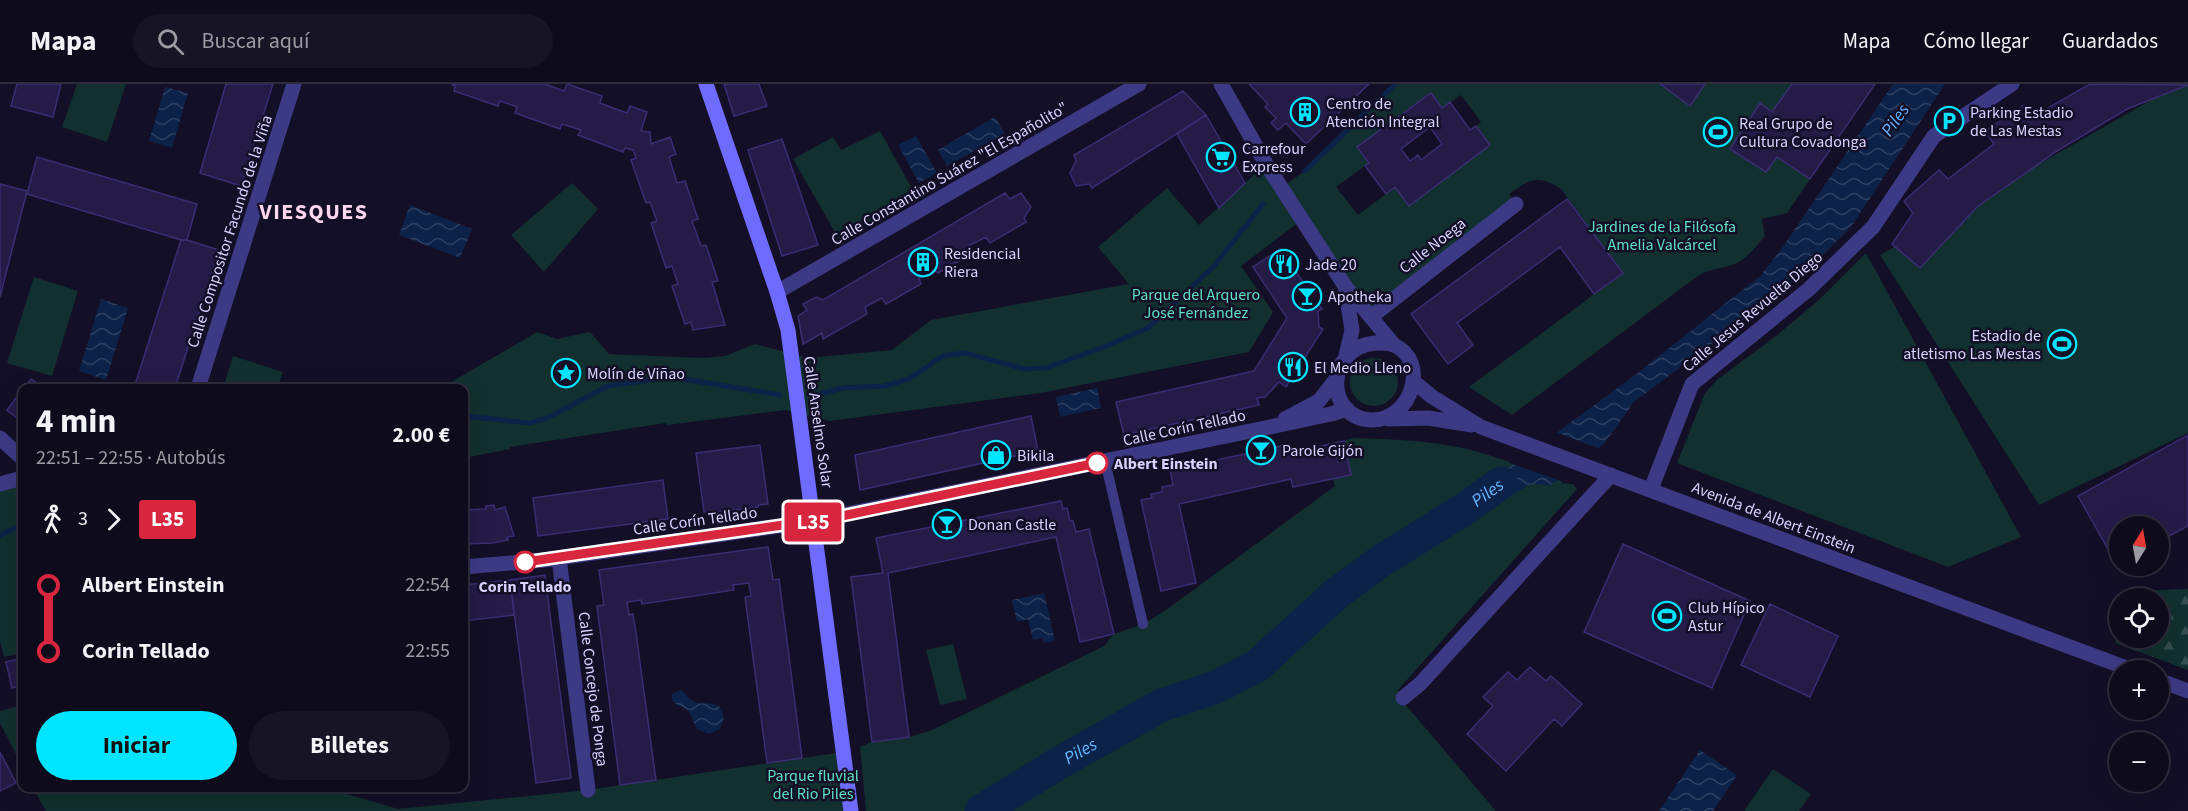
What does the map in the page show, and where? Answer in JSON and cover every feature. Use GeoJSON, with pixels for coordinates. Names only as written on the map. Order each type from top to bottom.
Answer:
{"type":"FeatureCollection","features":[{"type":"Feature","properties":{"kind":"main road","name":"Calle Anselmo Solar"},"geometry":{"type":"LineString","coordinates":[[706,84],[788,330],[851,811]]}},
{"type":"Feature","properties":{"kind":"street","name":"Calle Compositor Facundo de la Viña"},"geometry":{"type":"LineString","coordinates":[[199,384],[294,84]]}},
{"type":"Feature","properties":{"kind":"street","name":"Calle Constantino Suárez \"El Españolito\""},"geometry":{"type":"LineString","coordinates":[[777,292],[1139,84]]}},
{"type":"Feature","properties":{"kind":"street"},"geometry":{"type":"LineString","coordinates":[[1221,84],[1266,164],[1345,286],[1405,355],[1412,367],[1413,381],[1409,400],[1401,410],[1384,419]]}},
{"type":"Feature","properties":{"kind":"street","name":"Calle Jesus Revuelta Diego"},"geometry":{"type":"LineString","coordinates":[[1651,489],[1692,384],[1809,289],[1873,227],[1934,136],[2012,84]]}},
{"type":"Feature","properties":{"kind":"street","name":"Calle Noega"},"geometry":{"type":"LineString","coordinates":[[1372,316],[1516,204]]}},
{"type":"Feature","properties":{"kind":"street"},"geometry":{"type":"LineString","coordinates":[[1345,286],[1352,330],[1346,356],[1339,367],[1336,379],[1338,393],[1347,409],[1371,420],[1428,418],[1481,427]]}},
{"type":"Feature","properties":{"kind":"street"},"geometry":{"type":"LineString","coordinates":[[1346,356],[1364,344],[1394,345]]}},
{"type":"Feature","properties":{"kind":"street","name":"Calle Corín Tellado"},"geometry":{"type":"LineString","coordinates":[[1270,427],[1319,401],[1336,379]]}},
{"type":"Feature","properties":{"kind":"street","name":"Avenida de Albert Einstein"},"geometry":{"type":"LineString","coordinates":[[1413,381],[1431,396],[1481,427],[2109,661]]}},
{"type":"Feature","properties":{"kind":"street","name":"Calle Corín Tellado"},"geometry":{"type":"LineString","coordinates":[[468,567],[559,558],[813,521],[1270,427],[1347,409]]}},
{"type":"Feature","properties":{"kind":"street"},"geometry":{"type":"LineString","coordinates":[[0,438],[18,454]]}},
{"type":"Feature","properties":{"kind":"street","name":"Calle Corín Tellado"},"geometry":{"type":"LineString","coordinates":[[1105,461],[1143,624]]}},
{"type":"Feature","properties":{"kind":"street"},"geometry":{"type":"LineString","coordinates":[[1403,698],[1420,684],[1611,475]]}},
{"type":"Feature","properties":{"kind":"street"},"geometry":{"type":"LineString","coordinates":[[0,484],[18,479]]}},
{"type":"Feature","properties":{"kind":"street","name":"Calle Concejo de Ponga"},"geometry":{"type":"LineString","coordinates":[[559,558],[588,790]]}},
{"type":"Feature","properties":{"kind":"street"},"geometry":{"type":"LineString","coordinates":[[2169,684],[2188,691]]}},
{"type":"Feature","properties":{"kind":"green space"},"geometry":{"type":"Polygon","coordinates":[[[77,84],[126,84],[107,142],[62,127],[77,84]]]}},
{"type":"Feature","properties":{"kind":"green space"},"geometry":{"type":"Polygon","coordinates":[[[1395,84],[1875,84],[1787,213],[1762,219],[1765,236],[1750,253],[1732,265],[1699,275],[1512,415],[1469,387],[1623,273],[1561,189],[1540,180],[1528,182],[1509,194],[1516,204],[1372,316],[1303,219],[1241,266],[1273,312],[1249,352],[1040,393],[830,421],[785,410],[667,425],[666,423],[510,447],[510,449],[468,457],[468,384],[448,384],[537,332],[557,339],[590,332],[609,354],[702,358],[725,356],[755,344],[808,358],[892,350],[931,320],[1129,284],[1098,247],[1167,188],[1199,225],[1266,164],[1282,187],[1305,171],[1395,84]],[[1431,93],[1357,147],[1369,163],[1336,187],[1358,215],[1395,187],[1409,206],[1490,145],[1476,126],[1481,122],[1461,95],[1442,108],[1431,93]]]}},
{"type":"Feature","properties":{"kind":"green space","name":"Estadio de atletismo Las Mestas"},"geometry":{"type":"Polygon","coordinates":[[[2179,84],[2188,84],[2188,433],[2039,505],[1880,255],[2179,84]]]}},
{"type":"Feature","properties":{"kind":"green space"},"geometry":{"type":"Polygon","coordinates":[[[880,131],[916,196],[840,241],[793,159],[833,137],[841,150],[880,131]]]}},
{"type":"Feature","properties":{"kind":"green space"},"geometry":{"type":"Polygon","coordinates":[[[572,183],[598,209],[544,272],[511,235],[572,183]]]}},
{"type":"Feature","properties":{"kind":"green space"},"geometry":{"type":"Polygon","coordinates":[[[1866,253],[2021,537],[1948,567],[1677,463],[1705,393],[1718,379],[1776,336],[1819,300],[1866,253]]]}},
{"type":"Feature","properties":{"kind":"green space"},"geometry":{"type":"Polygon","coordinates":[[[34,277],[78,291],[52,376],[7,363],[34,277]]]}},
{"type":"Feature","properties":{"kind":"green space"},"geometry":{"type":"Polygon","coordinates":[[[233,356],[283,372],[278,384],[224,384],[233,356]]]}},
{"type":"Feature","properties":{"kind":"green space"},"geometry":{"type":"Polygon","coordinates":[[[1374,358],[1391,365],[1398,382],[1391,399],[1374,406],[1357,399],[1350,382],[1357,365],[1374,358]]]}},
{"type":"Feature","properties":{"kind":"green space"},"geometry":{"type":"Polygon","coordinates":[[[1352,438],[1418,441],[1470,450],[1523,467],[1562,481],[1562,483],[1573,484],[1577,489],[1398,690],[1405,704],[1496,811],[866,811],[860,747],[872,742],[909,737],[932,730],[1104,646],[1114,634],[1143,624],[1166,610],[1335,486],[1333,478],[1351,475],[1344,441],[1352,438]]]}},
{"type":"Feature","properties":{"kind":"green space"},"geometry":{"type":"Polygon","coordinates":[[[18,479],[18,654],[4,657],[0,641],[0,484],[18,479]]]}},
{"type":"Feature","properties":{"kind":"green space"},"geometry":{"type":"Polygon","coordinates":[[[2188,589],[2188,670],[2169,663],[2169,660],[2161,660],[2129,648],[2169,648],[2169,590],[2188,589]]]}},
{"type":"Feature","properties":{"kind":"green space"},"geometry":{"type":"Polygon","coordinates":[[[953,644],[967,699],[940,705],[926,650],[953,644]]]}},
{"type":"Feature","properties":{"kind":"green space"},"geometry":{"type":"Polygon","coordinates":[[[18,706],[18,758],[0,723],[0,711],[18,706]]]}},
{"type":"Feature","properties":{"kind":"green space","name":"Parque fluvial del Rio Piles"},"geometry":{"type":"Polygon","coordinates":[[[843,752],[851,811],[46,811],[35,792],[341,792],[398,809],[588,790],[843,752]]]}},
{"type":"Feature","properties":{"kind":"green space"},"geometry":{"type":"Polygon","coordinates":[[[1773,769],[1811,794],[1799,811],[1744,811],[1773,769]]]}},
{"type":"Feature","properties":{"kind":"water"},"geometry":{"type":"Polygon","coordinates":[[[1893,84],[1945,84],[1851,227],[1803,275],[1634,402],[1604,444],[1551,485],[1531,484],[1510,496],[1466,508],[1495,478],[1635,375],[1760,276],[1780,251],[1893,84]]]}},
{"type":"Feature","properties":{"kind":"water"},"geometry":{"type":"Polygon","coordinates":[[[165,87],[188,93],[172,148],[149,141],[165,87]]]}},
{"type":"Feature","properties":{"kind":"water"},"geometry":{"type":"Polygon","coordinates":[[[995,117],[1005,134],[947,166],[938,150],[995,117]]]}},
{"type":"Feature","properties":{"kind":"water"},"geometry":{"type":"Polygon","coordinates":[[[916,136],[937,173],[919,183],[898,145],[916,136]]]}},
{"type":"Feature","properties":{"kind":"water"},"geometry":{"type":"Polygon","coordinates":[[[410,205],[472,229],[460,258],[399,235],[410,205]]]}},
{"type":"Feature","properties":{"kind":"water"},"geometry":{"type":"Polygon","coordinates":[[[101,299],[128,308],[106,380],[79,371],[101,299]]]}},
{"type":"Feature","properties":{"kind":"water"},"geometry":{"type":"Polygon","coordinates":[[[1097,388],[1101,408],[1060,417],[1056,397],[1097,388]]]}},
{"type":"Feature","properties":{"kind":"water"},"geometry":{"type":"Polygon","coordinates":[[[1044,593],[1055,641],[1044,643],[1042,638],[1033,640],[1028,619],[1017,622],[1012,600],[1044,593]]]}},
{"type":"Feature","properties":{"kind":"water"},"geometry":{"type":"Polygon","coordinates":[[[680,690],[691,700],[719,706],[724,717],[720,729],[709,734],[697,729],[688,711],[672,700],[672,694],[680,690]]]}},
{"type":"Feature","properties":{"kind":"water"},"geometry":{"type":"Polygon","coordinates":[[[1700,750],[1737,775],[1713,811],[1659,811],[1700,750]]]}},
{"type":"Feature","properties":{"kind":"pier"},"geometry":{"type":"Polygon","coordinates":[[[1553,431],[1602,450],[1561,481],[1510,463],[1553,431]]]}},
{"type":"Feature","properties":{"kind":"building"},"geometry":{"type":"Polygon","coordinates":[[[17,84],[61,84],[53,117],[11,106],[17,84]]]}},
{"type":"Feature","properties":{"kind":"building"},"geometry":{"type":"Polygon","coordinates":[[[226,84],[273,84],[241,186],[200,173],[226,84]]]}},
{"type":"Feature","properties":{"kind":"building"},"geometry":{"type":"Polygon","coordinates":[[[451,84],[545,84],[564,91],[567,84],[602,96],[600,103],[627,113],[630,106],[647,112],[641,131],[650,132],[651,144],[670,137],[676,154],[669,157],[677,183],[685,181],[698,219],[692,221],[701,246],[706,245],[718,281],[712,282],[725,325],[693,330],[691,322],[685,324],[672,286],[678,284],[672,266],[666,268],[651,223],[657,221],[650,202],[646,203],[631,160],[636,158],[633,150],[625,148],[623,152],[578,135],[581,130],[562,124],[560,129],[515,113],[517,107],[500,101],[498,106],[454,91],[455,86],[451,84]]]}},
{"type":"Feature","properties":{"kind":"building"},"geometry":{"type":"Polygon","coordinates":[[[724,84],[759,84],[767,106],[734,116],[724,84]]]}},
{"type":"Feature","properties":{"kind":"building","name":"Centro de Atención Integral"},"geometry":{"type":"Polygon","coordinates":[[[1249,84],[1369,84],[1306,144],[1286,123],[1278,130],[1271,123],[1276,118],[1265,107],[1268,104],[1249,84]]]}},
{"type":"Feature","properties":{"kind":"building"},"geometry":{"type":"Polygon","coordinates":[[[1660,84],[1705,84],[1690,106],[1660,84]]]}},
{"type":"Feature","properties":{"kind":"building"},"geometry":{"type":"Polygon","coordinates":[[[1792,84],[1875,84],[1810,179],[1777,157],[1766,172],[1730,149],[1760,103],[1772,112],[1792,84]]]}},
{"type":"Feature","properties":{"kind":"building"},"geometry":{"type":"Polygon","coordinates":[[[2090,84],[2188,85],[2127,109],[2057,151],[1977,207],[1920,268],[1892,244],[1913,213],[1904,201],[1939,170],[1948,179],[1994,144],[1985,131],[2024,105],[2032,117],[2090,84]]]}},
{"type":"Feature","properties":{"kind":"building"},"geometry":{"type":"Polygon","coordinates":[[[1183,91],[1206,115],[1092,188],[1089,184],[1076,186],[1070,173],[1076,161],[1074,155],[1183,91]]]}},
{"type":"Feature","properties":{"kind":"building"},"geometry":{"type":"Polygon","coordinates":[[[1431,93],[1442,108],[1450,102],[1470,130],[1476,126],[1490,145],[1409,206],[1395,187],[1386,194],[1365,166],[1369,163],[1357,147],[1431,93]],[[1430,127],[1401,149],[1410,161],[1418,155],[1421,160],[1442,144],[1430,127]]]}},
{"type":"Feature","properties":{"kind":"building"},"geometry":{"type":"Polygon","coordinates":[[[1206,115],[1245,183],[1219,208],[1177,134],[1206,115]]]}},
{"type":"Feature","properties":{"kind":"building"},"geometry":{"type":"Polygon","coordinates":[[[782,139],[818,245],[782,256],[748,150],[782,139]]]}},
{"type":"Feature","properties":{"kind":"building"},"geometry":{"type":"Polygon","coordinates":[[[37,157],[197,204],[187,240],[27,194],[37,157]]]}},
{"type":"Feature","properties":{"kind":"building"},"geometry":{"type":"Polygon","coordinates":[[[0,184],[27,191],[0,297],[0,184]]]}},
{"type":"Feature","properties":{"kind":"building","name":"Residencial Riera"},"geometry":{"type":"Polygon","coordinates":[[[1005,193],[1010,199],[1021,193],[1031,207],[1024,218],[1026,222],[990,243],[986,237],[968,246],[972,254],[938,273],[934,270],[919,278],[921,284],[886,304],[882,298],[865,307],[867,314],[823,339],[822,333],[803,344],[798,316],[807,310],[803,304],[816,297],[823,300],[1005,193]]]}},
{"type":"Feature","properties":{"kind":"building"},"geometry":{"type":"Polygon","coordinates":[[[1567,199],[1623,273],[1594,294],[1560,247],[1457,323],[1473,345],[1448,364],[1411,314],[1567,199]]]}},
{"type":"Feature","properties":{"kind":"building"},"geometry":{"type":"Polygon","coordinates":[[[181,240],[219,250],[176,384],[135,384],[181,240]]]}},
{"type":"Feature","properties":{"kind":"building"},"geometry":{"type":"Polygon","coordinates":[[[1280,249],[1322,309],[1318,311],[1319,327],[1323,329],[1286,387],[1279,382],[1265,397],[1257,398],[1259,405],[1124,435],[1116,402],[1254,371],[1287,318],[1253,267],[1280,249]]]}},
{"type":"Feature","properties":{"kind":"building"},"geometry":{"type":"Polygon","coordinates":[[[31,379],[38,384],[27,384],[31,379]]]}},
{"type":"Feature","properties":{"kind":"building"},"geometry":{"type":"Polygon","coordinates":[[[18,395],[18,419],[7,410],[18,395]]]}},
{"type":"Feature","properties":{"kind":"building"},"geometry":{"type":"Polygon","coordinates":[[[1031,416],[1038,451],[860,490],[855,455],[1031,416]]]}},
{"type":"Feature","properties":{"kind":"building"},"geometry":{"type":"Polygon","coordinates":[[[2188,435],[2188,526],[2169,536],[2169,516],[2109,516],[2109,551],[2078,496],[2188,435]]]}},
{"type":"Feature","properties":{"kind":"building"},"geometry":{"type":"Polygon","coordinates":[[[1344,441],[1351,475],[1293,487],[1291,479],[1179,504],[1196,583],[1161,591],[1141,500],[1152,498],[1151,494],[1162,492],[1162,487],[1173,485],[1170,470],[1286,445],[1288,453],[1344,441]]]}},
{"type":"Feature","properties":{"kind":"building"},"geometry":{"type":"Polygon","coordinates":[[[760,445],[768,504],[714,513],[714,511],[704,512],[696,453],[760,445]]]}},
{"type":"Feature","properties":{"kind":"building"},"geometry":{"type":"Polygon","coordinates":[[[663,480],[668,519],[538,536],[533,498],[663,480]]]}},
{"type":"Feature","properties":{"kind":"building"},"geometry":{"type":"Polygon","coordinates":[[[1061,501],[1063,509],[1067,508],[1076,532],[1089,529],[1114,634],[1080,642],[1056,537],[888,573],[909,737],[872,742],[851,577],[883,573],[876,538],[1061,501]]]}},
{"type":"Feature","properties":{"kind":"building"},"geometry":{"type":"Polygon","coordinates":[[[494,505],[495,510],[505,507],[514,536],[507,537],[508,540],[493,543],[468,544],[468,510],[486,509],[486,506],[494,505]]]}},
{"type":"Feature","properties":{"kind":"building","name":"Club Hípico Astur"},"geometry":{"type":"Polygon","coordinates":[[[1623,544],[1750,601],[1712,688],[1584,632],[1623,544]]]}},
{"type":"Feature","properties":{"kind":"building"},"geometry":{"type":"Polygon","coordinates":[[[768,547],[773,580],[779,579],[802,758],[767,763],[745,597],[751,596],[749,583],[733,585],[734,590],[642,604],[641,600],[627,602],[629,615],[633,614],[656,780],[620,785],[597,606],[604,605],[599,570],[768,547]]]}},
{"type":"Feature","properties":{"kind":"building"},"geometry":{"type":"Polygon","coordinates":[[[545,575],[571,778],[536,783],[510,580],[545,575]]]}},
{"type":"Feature","properties":{"kind":"building"},"geometry":{"type":"Polygon","coordinates":[[[510,580],[514,615],[468,621],[468,585],[510,580]]]}},
{"type":"Feature","properties":{"kind":"building"},"geometry":{"type":"Polygon","coordinates":[[[1770,604],[1838,636],[1810,697],[1741,665],[1770,604]]]}},
{"type":"Feature","properties":{"kind":"building"},"geometry":{"type":"Polygon","coordinates":[[[18,659],[18,686],[12,688],[6,662],[18,659]]]}},
{"type":"Feature","properties":{"kind":"building"},"geometry":{"type":"Polygon","coordinates":[[[1530,667],[1546,681],[1551,676],[1582,704],[1562,726],[1554,719],[1506,771],[1467,734],[1493,706],[1483,697],[1508,672],[1517,680],[1530,667]]]}},
{"type":"Feature","properties":{"kind":"building"},"geometry":{"type":"Polygon","coordinates":[[[0,752],[16,783],[0,791],[0,752]]]}},
{"type":"Feature","properties":{"kind":"waterway"},"geometry":{"type":"LineString","coordinates":[[1305,171],[1395,84]]}},
{"type":"Feature","properties":{"kind":"waterway"},"geometry":{"type":"LineString","coordinates":[[815,395],[843,388],[884,386],[909,379],[943,356],[965,353],[1025,369],[1046,368],[1109,345],[1148,328],[1214,266],[1263,204]]}},
{"type":"Feature","properties":{"kind":"waterway"},"geometry":{"type":"LineString","coordinates":[[468,416],[530,423],[547,418],[608,386],[671,377],[780,395]]}},
{"type":"Feature","properties":{"kind":"waterway","name":"Piles"},"geometry":{"type":"LineString","coordinates":[[981,811],[1059,763],[1162,705],[1216,687],[1257,666],[1337,593],[1381,561],[1466,508],[1501,483]]}},
{"type":"Feature","properties":{"kind":"waterway"},"geometry":{"type":"LineString","coordinates":[[0,535],[18,527]]}},
{"type":"Feature","properties":{"kind":"bus line","name":"L35"},"geometry":{"type":"LineString","coordinates":[[525,562],[798,524],[1097,463]]}},
{"type":"Feature","properties":{"kind":"place","name":"Centro de Atención Integral"},"geometry":{"type":"Point","coordinates":[1305,112]}},
{"type":"Feature","properties":{"kind":"place","name":"Parking Estadio de Las Mestas"},"geometry":{"type":"Point","coordinates":[1949,121]}},
{"type":"Feature","properties":{"kind":"place","name":"Real Grupo de Cultura Covadonga"},"geometry":{"type":"Point","coordinates":[1718,132]}},
{"type":"Feature","properties":{"kind":"place","name":"Carrefour Express"},"geometry":{"type":"Point","coordinates":[1221,157]}},
{"type":"Feature","properties":{"kind":"place","name":"Residencial Riera"},"geometry":{"type":"Point","coordinates":[923,262]}},
{"type":"Feature","properties":{"kind":"place","name":"Jade 20"},"geometry":{"type":"Point","coordinates":[1284,264]}},
{"type":"Feature","properties":{"kind":"place","name":"Apotheka"},"geometry":{"type":"Point","coordinates":[1307,296]}},
{"type":"Feature","properties":{"kind":"place","name":"Estadio de atletismo Las Mestas"},"geometry":{"type":"Point","coordinates":[2062,344]}},
{"type":"Feature","properties":{"kind":"place","name":"El Medio Lleno"},"geometry":{"type":"Point","coordinates":[1293,367]}},
{"type":"Feature","properties":{"kind":"place","name":"Molín de Viñao"},"geometry":{"type":"Point","coordinates":[566,373]}},
{"type":"Feature","properties":{"kind":"place","name":"Parole Gijón"},"geometry":{"type":"Point","coordinates":[1261,450]}},
{"type":"Feature","properties":{"kind":"place","name":"Bikila"},"geometry":{"type":"Point","coordinates":[996,455]}},
{"type":"Feature","properties":{"kind":"place","name":"Albert Einstein"},"geometry":{"type":"Point","coordinates":[1097,463]}},
{"type":"Feature","properties":{"kind":"place","name":"Donan Castle"},"geometry":{"type":"Point","coordinates":[947,524]}},
{"type":"Feature","properties":{"kind":"place","name":"Corin Tellado"},"geometry":{"type":"Point","coordinates":[525,562]}},
{"type":"Feature","properties":{"kind":"place","name":"Club Hípico Astur"},"geometry":{"type":"Point","coordinates":[1667,616]}},
{"type":"Feature","properties":{"kind":"district","name":"VIESQUES"},"geometry":{"type":"Point","coordinates":[314,211]}},
{"type":"Feature","properties":{"kind":"park label","name":"Jardines de la Filósofa Amelia Valcárcel"},"geometry":{"type":"Point","coordinates":[1662,235]}},
{"type":"Feature","properties":{"kind":"park label","name":"Parque del Arquero José Fernández"},"geometry":{"type":"Point","coordinates":[1196,303]}}]}
